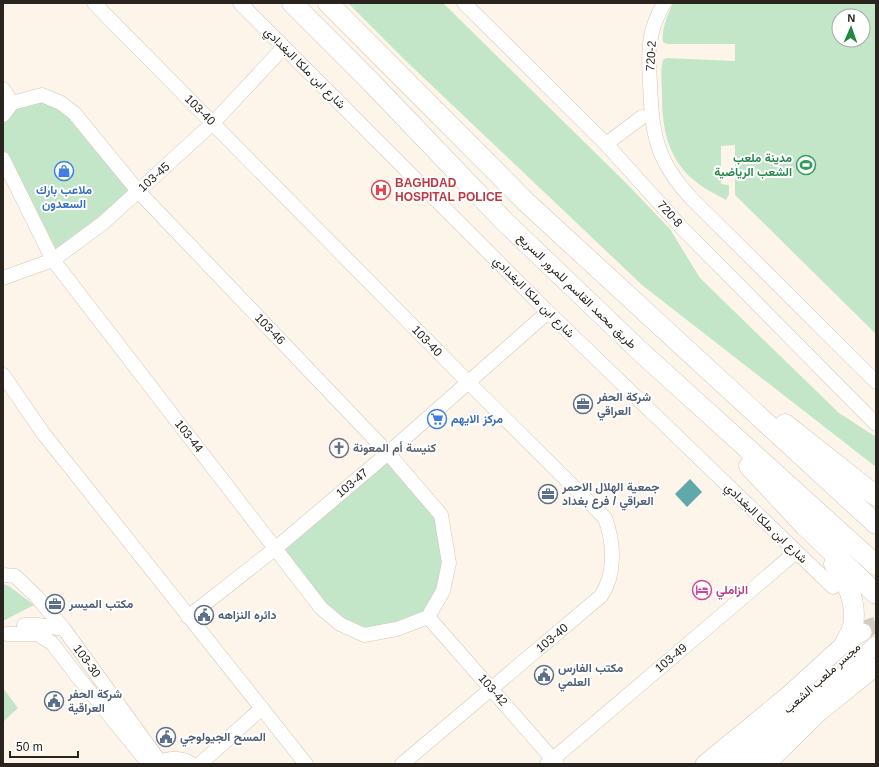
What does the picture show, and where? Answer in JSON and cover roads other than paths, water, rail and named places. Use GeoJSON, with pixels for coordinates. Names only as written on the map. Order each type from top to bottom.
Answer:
{"type":"FeatureCollection","features":[{"type":"Feature","properties":{"kind":"highway","name":"طريق محمد القاسم للمرور السريع"},"geometry":{"type":"LineString","coordinates":[[292,3],[371,82],[505,222],[642,353],[876,565]]}},
{"type":"Feature","properties":{"kind":"highway"},"geometry":{"type":"LineString","coordinates":[[328,3],[526,202],[876,524]]}},
{"type":"Feature","properties":{"kind":"highway"},"geometry":{"type":"LineString","coordinates":[[663,327],[874,494]]}},
{"type":"Feature","properties":{"kind":"highway"},"geometry":{"type":"LineString","coordinates":[[642,353],[805,526],[876,594]]}},
{"type":"Feature","properties":{"kind":"highway"},"geometry":{"type":"LineString","coordinates":[[805,526],[845,579],[850,592],[853,606],[853,626],[845,643]]}},
{"type":"Feature","properties":{"kind":"main road"},"geometry":{"type":"LineString","coordinates":[[704,764],[788,694],[845,643],[869,631]]}},
{"type":"Feature","properties":{"kind":"main road","name":"مجسر ملعب الشعب"},"geometry":{"type":"LineString","coordinates":[[772,730],[869,631]]}},
{"type":"Feature","properties":{"kind":"main road","name":"مجسر ملعب الشعب"},"geometry":{"type":"LineString","coordinates":[[772,730],[837,681],[876,645]]}},
{"type":"Feature","properties":{"kind":"main road"},"geometry":{"type":"LineString","coordinates":[[767,764],[820,712],[876,667]]}},
{"type":"Feature","properties":{"kind":"main road"},"geometry":{"type":"LineString","coordinates":[[720,764],[772,730]]}},
{"type":"Feature","properties":{"kind":"main road"},"geometry":{"type":"LineString","coordinates":[[727,764],[772,730]]}},
{"type":"Feature","properties":{"kind":"main road"},"geometry":{"type":"LineString","coordinates":[[746,764],[772,730]]}},
{"type":"Feature","properties":{"kind":"street","name":"103-40"},"geometry":{"type":"LineString","coordinates":[[94,3],[468,382],[605,518],[609,529],[612,568],[607,587],[601,596],[402,764]]}},
{"type":"Feature","properties":{"kind":"street","name":"شارع ابن ملكا البغدادي"},"geometry":{"type":"LineString","coordinates":[[240,3],[548,312],[833,587]]}},
{"type":"Feature","properties":{"kind":"street","name":"720-8"},"geometry":{"type":"LineString","coordinates":[[464,3],[606,144],[681,227],[876,424]]}},
{"type":"Feature","properties":{"kind":"street","name":"720-2"},"geometry":{"type":"LineString","coordinates":[[647,115],[650,48],[654,26],[664,3]]}},
{"type":"Feature","properties":{"kind":"street","name":"103-45"},"geometry":{"type":"LineString","coordinates":[[3,278],[53,260],[103,223],[213,123],[284,47]]}},
{"type":"Feature","properties":{"kind":"street"},"geometry":{"type":"LineString","coordinates":[[3,89],[12,103],[3,115]]}},
{"type":"Feature","properties":{"kind":"street","name":"103-46"},"geometry":{"type":"LineString","coordinates":[[12,103],[42,95],[60,103],[74,113],[138,191],[388,453],[441,516],[449,563],[443,591],[428,617]]}},
{"type":"Feature","properties":{"kind":"street"},"geometry":{"type":"LineString","coordinates":[[606,144],[647,115],[661,154],[670,172],[682,188],[876,382]]}},
{"type":"Feature","properties":{"kind":"street","name":"103-44"},"geometry":{"type":"LineString","coordinates":[[3,159],[53,260],[321,608],[340,624],[364,635],[397,629],[428,617]]}},
{"type":"Feature","properties":{"kind":"street","name":"103-47"},"geometry":{"type":"LineString","coordinates":[[188,617],[276,548],[388,453],[548,312]]}},
{"type":"Feature","properties":{"kind":"street"},"geometry":{"type":"LineString","coordinates":[[3,375],[43,433],[306,764]]}},
{"type":"Feature","properties":{"kind":"street","name":"103-49"},"geometry":{"type":"LineString","coordinates":[[553,762],[796,552]]}},
{"type":"Feature","properties":{"kind":"street","name":"103-30"},"geometry":{"type":"LineString","coordinates":[[3,575],[15,576],[36,596],[64,629],[155,763]]}},
{"type":"Feature","properties":{"kind":"street","name":"103-42"},"geometry":{"type":"LineString","coordinates":[[428,617],[492,689],[553,762]]}},
{"type":"Feature","properties":{"kind":"street"},"geometry":{"type":"LineString","coordinates":[[5,636],[19,625],[38,625],[64,629]]}},
{"type":"Feature","properties":{"kind":"street","name":"103-30"},"geometry":{"type":"LineString","coordinates":[[5,636],[37,634],[52,643],[78,677],[155,763]]}},
{"type":"Feature","properties":{"kind":"street"},"geometry":{"type":"LineString","coordinates":[[200,764],[262,708]]}},
{"type":"Feature","properties":{"kind":"street"},"geometry":{"type":"LineString","coordinates":[[155,763],[169,759],[179,759],[192,764]]}},
{"type":"Feature","properties":{"kind":"water"},"geometry":{"type":"Polygon","coordinates":[[[690,479],[702,492],[687,507],[675,494],[690,479]]]}},
{"type":"Feature","properties":{"kind":"tunnel"},"geometry":{"type":"LineString","coordinates":[[863,632],[876,625]]}},
{"type":"Feature","properties":{"kind":"place","name":"مدينة ملعب الشعب الرياضية"},"geometry":{"type":"Point","coordinates":[806,165]}},
{"type":"Feature","properties":{"kind":"place","name":"ملاعب بارك السعدون"},"geometry":{"type":"Point","coordinates":[64,171]}},
{"type":"Feature","properties":{"kind":"place","name":"BAGHDAD HOSPITAL POLICE"},"geometry":{"type":"Point","coordinates":[381,190]}},
{"type":"Feature","properties":{"kind":"place","name":"شركة الحفر العراقي"},"geometry":{"type":"Point","coordinates":[583,404]}},
{"type":"Feature","properties":{"kind":"place","name":"مركز الايهم"},"geometry":{"type":"Point","coordinates":[437,419]}},
{"type":"Feature","properties":{"kind":"place","name":"كنيسة أم المعونة"},"geometry":{"type":"Point","coordinates":[339,448]}},
{"type":"Feature","properties":{"kind":"place","name":"جمعية الهلال الاحمر العراقي / فرع بغداد"},"geometry":{"type":"Point","coordinates":[548,494]}},
{"type":"Feature","properties":{"kind":"place","name":"الزاملي"},"geometry":{"type":"Point","coordinates":[702,590]}},
{"type":"Feature","properties":{"kind":"place","name":"مكتب الميسر"},"geometry":{"type":"Point","coordinates":[55,604]}},
{"type":"Feature","properties":{"kind":"place","name":"دائره النزاهه"},"geometry":{"type":"Point","coordinates":[204,615]}},
{"type":"Feature","properties":{"kind":"place","name":"مكتب الفارس العلمي"},"geometry":{"type":"Point","coordinates":[544,675]}},
{"type":"Feature","properties":{"kind":"place","name":"شركة الحفر العراقية"},"geometry":{"type":"Point","coordinates":[54,701]}},
{"type":"Feature","properties":{"kind":"place","name":"المسح الجيولوجي"},"geometry":{"type":"Point","coordinates":[166,737]}}]}
